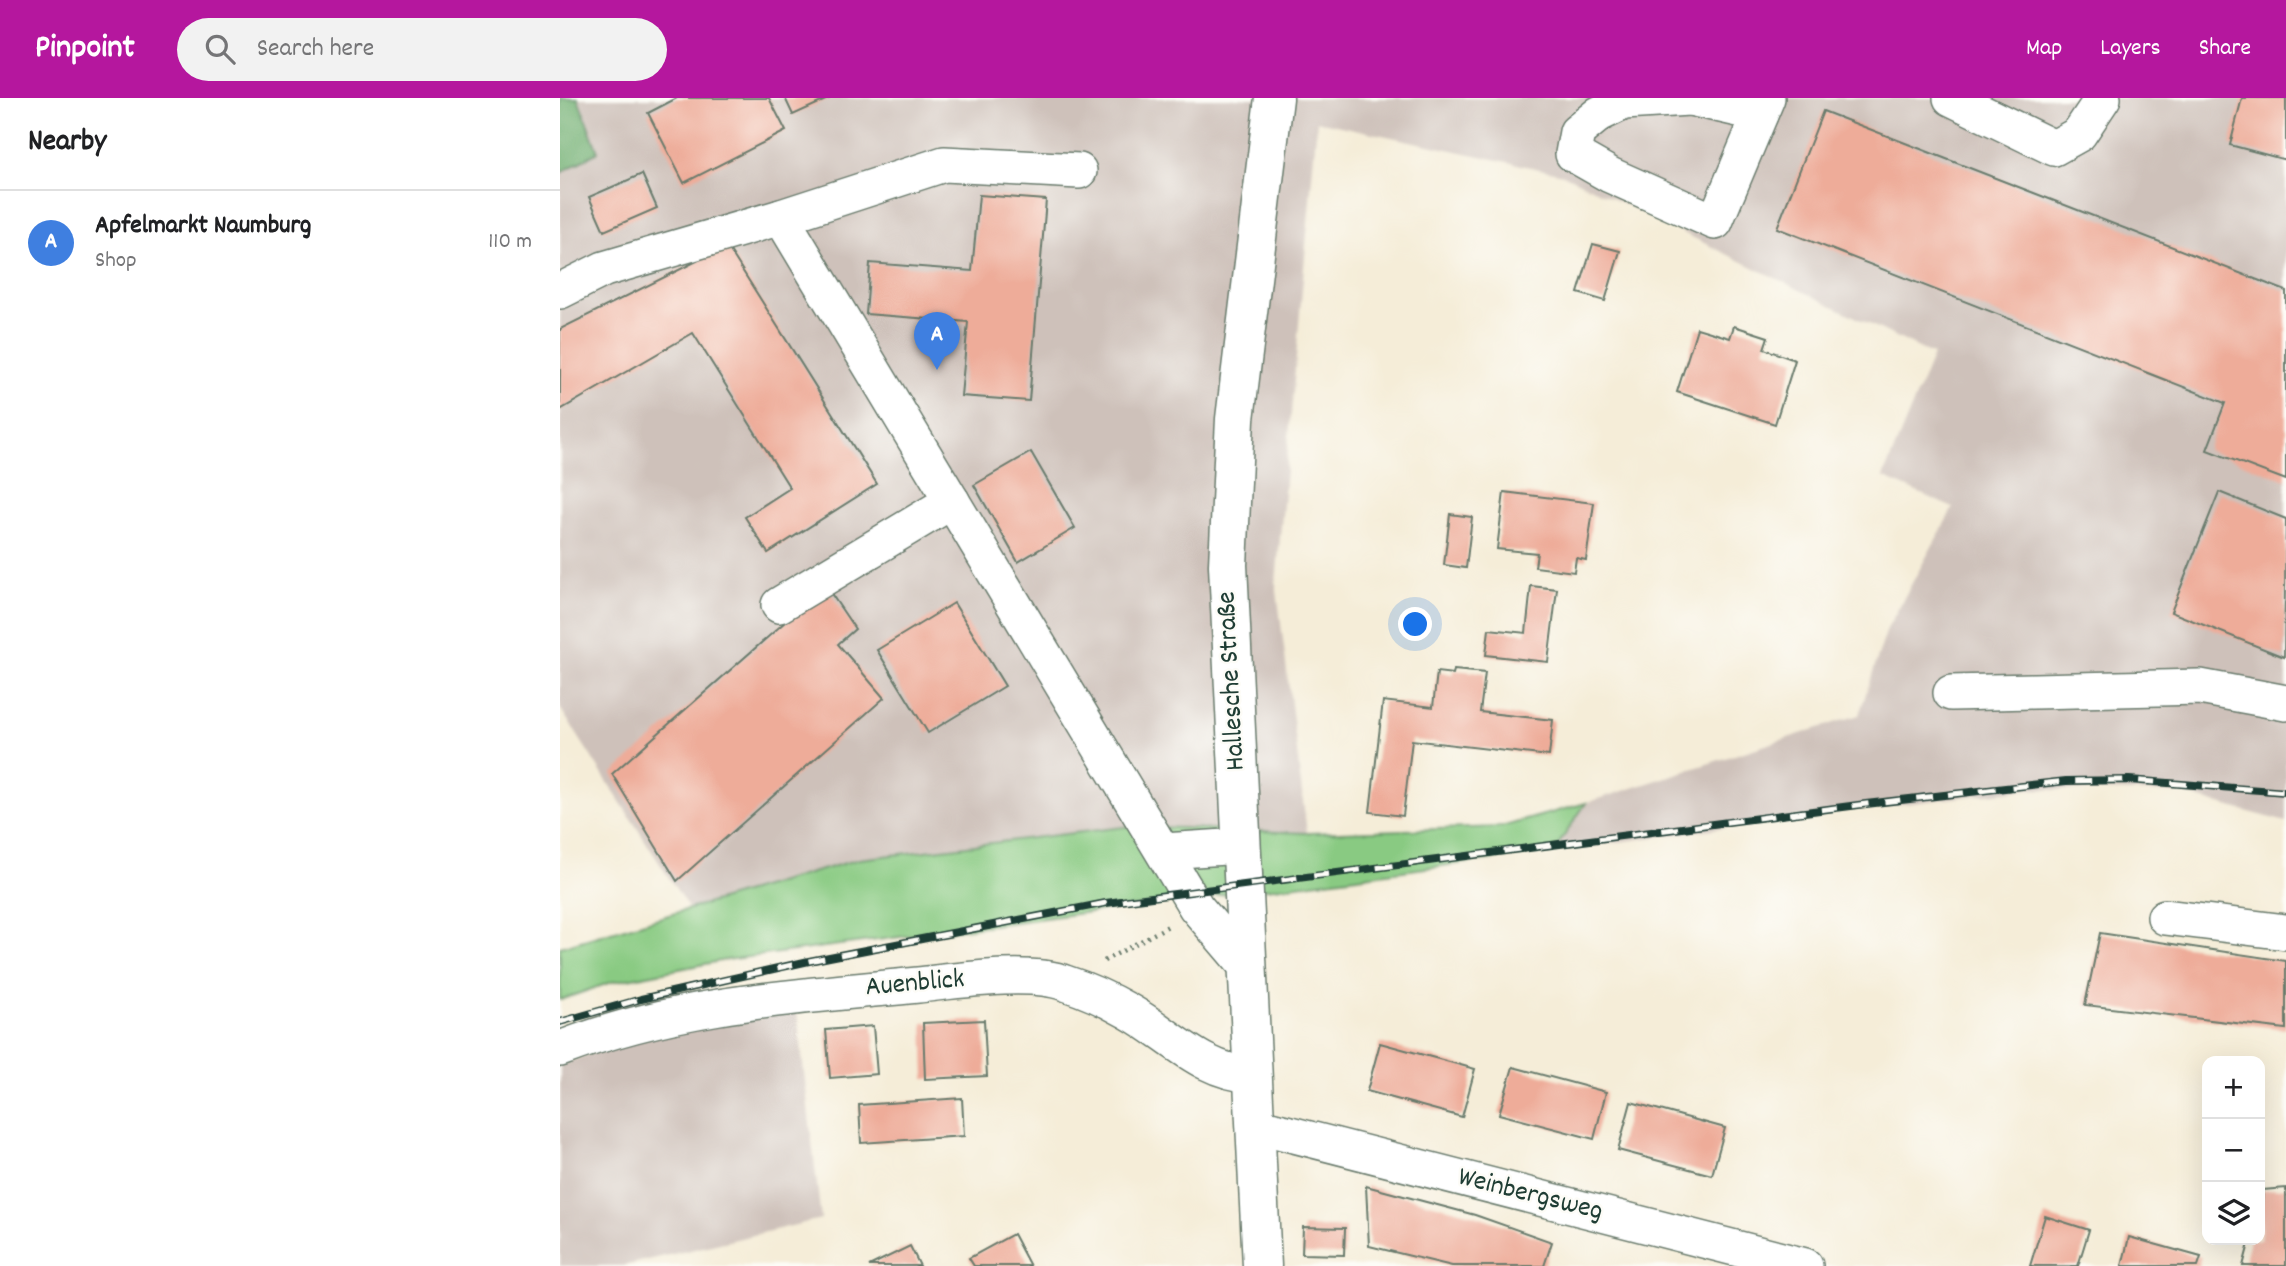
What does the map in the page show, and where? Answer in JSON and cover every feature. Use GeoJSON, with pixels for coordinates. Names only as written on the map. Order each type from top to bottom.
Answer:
{"type":"FeatureCollection","features":[{"type":"Feature","properties":{"kind":"main road","name":"Hallesche Straße"},"geometry":{"type":"LineString","coordinates":[[1262,1266],[1228,565],[1230,489],[1274,98]]}},
{"type":"Feature","properties":{"kind":"street"},"geometry":{"type":"LineString","coordinates":[[1689,98],[1763,106],[1715,222],[1610,175],[1573,154],[1577,132],[1599,114],[1623,102],[1689,98]]}},
{"type":"Feature","properties":{"kind":"street"},"geometry":{"type":"LineString","coordinates":[[1951,98],[2054,148],[2079,134],[2103,98]]}},
{"type":"Feature","properties":{"kind":"street"},"geometry":{"type":"LineString","coordinates":[[560,291],[604,269],[781,217],[944,164],[1079,172]]}},
{"type":"Feature","properties":{"kind":"street"},"geometry":{"type":"LineString","coordinates":[[781,217],[1196,907],[1248,968]]}},
{"type":"Feature","properties":{"kind":"street"},"geometry":{"type":"LineString","coordinates":[[779,605],[952,501]]}},
{"type":"Feature","properties":{"kind":"street"},"geometry":{"type":"LineString","coordinates":[[1951,693],[2200,687],[2286,703]]}},
{"type":"Feature","properties":{"kind":"street"},"geometry":{"type":"LineString","coordinates":[[1164,851],[1241,846]]}},
{"type":"Feature","properties":{"kind":"street"},"geometry":{"type":"LineString","coordinates":[[2165,917],[2286,932]]}},
{"type":"Feature","properties":{"kind":"street","name":"Auenblick"},"geometry":{"type":"LineString","coordinates":[[560,1049],[611,1029],[699,1008],[966,980],[1018,978],[1062,982],[1129,1011],[1199,1060],[1238,1074],[1253,1075]]}},
{"type":"Feature","properties":{"kind":"street","name":"Weinbergsweg"},"geometry":{"type":"LineString","coordinates":[[1255,1125],[1805,1266]]}},
{"type":"Feature","properties":{"kind":"path"},"geometry":{"type":"LineString","coordinates":[[1062,982],[1153,936]]}},
{"type":"Feature","properties":{"kind":"shaded area"},"geometry":{"type":"Polygon","coordinates":[[[578,98],[2286,98],[2286,822],[2179,793],[2029,789],[1828,813],[1554,851],[1586,803],[1859,715],[1887,629],[1953,508],[1883,477],[1933,355],[1563,174],[1317,121],[1276,583],[1307,833],[1132,826],[859,859],[689,909],[560,708],[560,173],[597,152],[578,98]]]}},
{"type":"Feature","properties":{"kind":"shaded area"},"geometry":{"type":"Polygon","coordinates":[[[797,1012],[821,1219],[623,1266],[560,1266],[560,1065],[655,1030],[797,1012]]]}},
{"type":"Feature","properties":{"kind":"green space"},"geometry":{"type":"Polygon","coordinates":[[[560,98],[578,98],[598,152],[560,173],[560,98]]]}},
{"type":"Feature","properties":{"kind":"green space"},"geometry":{"type":"Polygon","coordinates":[[[1586,803],[1554,851],[726,960],[612,982],[560,1000],[560,947],[859,859],[1132,826],[1307,833],[1501,827],[1586,803]]]}},
{"type":"Feature","properties":{"kind":"building"},"geometry":{"type":"Polygon","coordinates":[[[677,98],[769,98],[786,131],[684,183],[648,113],[677,98]]]}},
{"type":"Feature","properties":{"kind":"building"},"geometry":{"type":"Polygon","coordinates":[[[785,98],[830,98],[793,115],[785,98]]]}},
{"type":"Feature","properties":{"kind":"building"},"geometry":{"type":"Polygon","coordinates":[[[2242,98],[2286,98],[2286,160],[2230,145],[2242,98]]]}},
{"type":"Feature","properties":{"kind":"building"},"geometry":{"type":"Polygon","coordinates":[[[1823,111],[2286,291],[2286,480],[2207,450],[2225,403],[1777,228],[1823,111]]]}},
{"type":"Feature","properties":{"kind":"building"},"geometry":{"type":"Polygon","coordinates":[[[642,174],[657,208],[604,231],[589,197],[642,174]]]}},
{"type":"Feature","properties":{"kind":"building"},"geometry":{"type":"Polygon","coordinates":[[[979,195],[1046,200],[1029,401],[961,396],[968,322],[866,314],[870,263],[972,271],[979,195]]]}},
{"type":"Feature","properties":{"kind":"building"},"geometry":{"type":"Polygon","coordinates":[[[1593,244],[1620,251],[1605,301],[1578,293],[1593,244]]]}},
{"type":"Feature","properties":{"kind":"building"},"geometry":{"type":"Polygon","coordinates":[[[727,246],[877,484],[768,553],[745,517],[790,488],[693,333],[560,410],[560,329],[727,246]]]}},
{"type":"Feature","properties":{"kind":"building"},"geometry":{"type":"Polygon","coordinates":[[[1734,326],[1768,337],[1764,349],[1795,360],[1775,424],[1677,392],[1697,328],[1730,338],[1734,326]]]}},
{"type":"Feature","properties":{"kind":"building"},"geometry":{"type":"Polygon","coordinates":[[[1031,452],[1075,528],[1018,562],[974,485],[1031,452]]]}},
{"type":"Feature","properties":{"kind":"building"},"geometry":{"type":"Polygon","coordinates":[[[1504,492],[1594,503],[1586,560],[1576,558],[1574,572],[1535,567],[1537,553],[1497,549],[1504,492]]]}},
{"type":"Feature","properties":{"kind":"building"},"geometry":{"type":"Polygon","coordinates":[[[2219,492],[2286,519],[2284,657],[2171,612],[2219,492]]]}},
{"type":"Feature","properties":{"kind":"building"},"geometry":{"type":"Polygon","coordinates":[[[1450,514],[1472,517],[1466,568],[1444,565],[1450,514]]]}},
{"type":"Feature","properties":{"kind":"building"},"geometry":{"type":"Polygon","coordinates":[[[826,586],[855,629],[838,644],[884,698],[677,881],[612,774],[826,586]]]}},
{"type":"Feature","properties":{"kind":"building"},"geometry":{"type":"Polygon","coordinates":[[[1531,586],[1557,589],[1548,662],[1486,655],[1489,629],[1526,633],[1531,586]]]}},
{"type":"Feature","properties":{"kind":"building"},"geometry":{"type":"Polygon","coordinates":[[[954,603],[1005,686],[928,733],[877,650],[954,603]]]}},
{"type":"Feature","properties":{"kind":"building"},"geometry":{"type":"Polygon","coordinates":[[[1454,670],[1485,673],[1480,712],[1553,720],[1549,756],[1412,740],[1403,816],[1370,812],[1383,701],[1433,707],[1437,672],[1453,674],[1454,670]]]}},
{"type":"Feature","properties":{"kind":"building"},"geometry":{"type":"Polygon","coordinates":[[[2100,933],[2286,961],[2286,1029],[2085,1005],[2100,933]]]}},
{"type":"Feature","properties":{"kind":"building"},"geometry":{"type":"Polygon","coordinates":[[[984,1020],[987,1076],[925,1079],[923,1023],[984,1020]]]}},
{"type":"Feature","properties":{"kind":"building"},"geometry":{"type":"Polygon","coordinates":[[[873,1026],[877,1074],[830,1078],[826,1030],[873,1026]]]}},
{"type":"Feature","properties":{"kind":"building"},"geometry":{"type":"Polygon","coordinates":[[[1380,1043],[1475,1069],[1462,1117],[1367,1091],[1380,1043]]]}},
{"type":"Feature","properties":{"kind":"building"},"geometry":{"type":"Polygon","coordinates":[[[1513,1067],[1606,1092],[1594,1139],[1499,1114],[1513,1067]]]}},
{"type":"Feature","properties":{"kind":"building"},"geometry":{"type":"Polygon","coordinates":[[[962,1098],[964,1136],[861,1143],[859,1105],[962,1098]]]}},
{"type":"Feature","properties":{"kind":"building"},"geometry":{"type":"Polygon","coordinates":[[[1631,1102],[1725,1128],[1712,1175],[1618,1150],[1631,1102]]]}},
{"type":"Feature","properties":{"kind":"building"},"geometry":{"type":"Polygon","coordinates":[[[1366,1186],[1475,1215],[1552,1242],[1544,1266],[1452,1266],[1369,1246],[1366,1186]]]}},
{"type":"Feature","properties":{"kind":"building"},"geometry":{"type":"Polygon","coordinates":[[[2286,1188],[2286,1266],[2243,1266],[2249,1245],[2265,1245],[2265,1190],[2286,1188]]]}},
{"type":"Feature","properties":{"kind":"building"},"geometry":{"type":"Polygon","coordinates":[[[2045,1216],[2089,1230],[2078,1266],[2030,1266],[2045,1216]]]}},
{"type":"Feature","properties":{"kind":"building"},"geometry":{"type":"Polygon","coordinates":[[[1303,1227],[1345,1228],[1344,1255],[1302,1254],[1303,1227]]]}},
{"type":"Feature","properties":{"kind":"building"},"geometry":{"type":"Polygon","coordinates":[[[1013,1234],[1030,1266],[974,1266],[969,1258],[1013,1234]]]}},
{"type":"Feature","properties":{"kind":"building"},"geometry":{"type":"Polygon","coordinates":[[[2129,1237],[2201,1257],[2198,1266],[2122,1266],[2129,1237]]]}},
{"type":"Feature","properties":{"kind":"building"},"geometry":{"type":"Polygon","coordinates":[[[910,1246],[920,1266],[869,1266],[910,1246]]]}},
{"type":"Feature","properties":{"kind":"railway"},"geometry":{"type":"LineString","coordinates":[[560,1022],[641,999],[809,961],[1106,903],[1866,804],[2066,781],[2129,780],[2286,792]]}},
{"type":"Feature","properties":{"kind":"place","name":"Apfelmarkt Naumburg"},"geometry":{"type":"Point","coordinates":[937,370]}}]}
